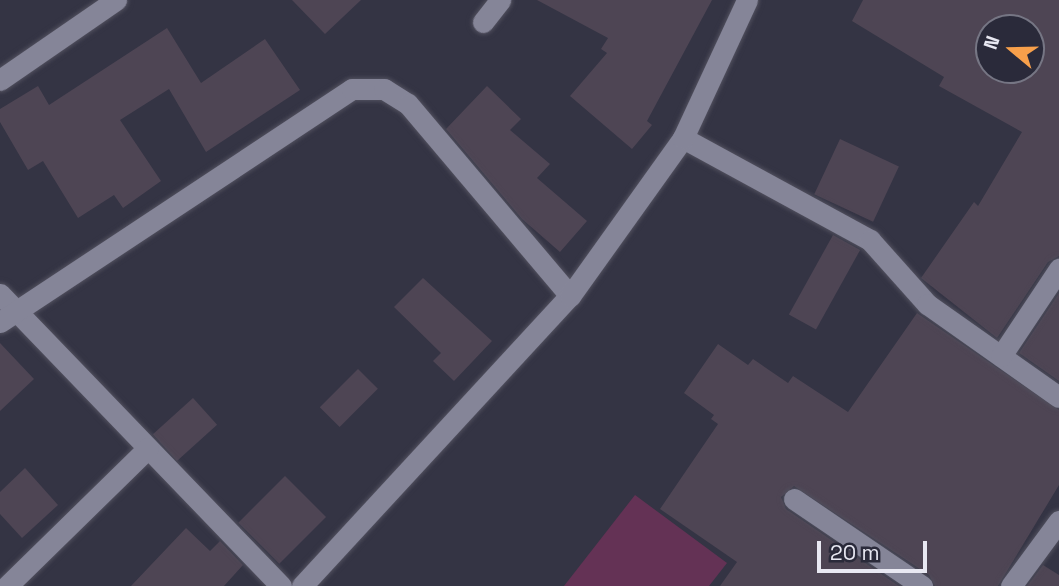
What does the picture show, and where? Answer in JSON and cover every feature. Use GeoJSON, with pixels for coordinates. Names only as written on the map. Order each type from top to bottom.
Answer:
{"type":"FeatureCollection","features":[{"type":"Feature","properties":{"kind":"street"},"geometry":{"type":"LineString","coordinates":[[0,79],[116,0]]}},
{"type":"Feature","properties":{"kind":"street"},"geometry":{"type":"LineString","coordinates":[[483,22],[499,0]]}},
{"type":"Feature","properties":{"kind":"street"},"geometry":{"type":"LineString","coordinates":[[302,586],[570,296],[683,138],[747,0]]}},
{"type":"Feature","properties":{"kind":"street"},"geometry":{"type":"LineString","coordinates":[[8,316],[352,89],[384,89],[408,104],[570,296]]}},
{"type":"Feature","properties":{"kind":"street"},"geometry":{"type":"LineString","coordinates":[[683,138],[870,240],[927,304],[1059,397]]}},
{"type":"Feature","properties":{"kind":"street"},"geometry":{"type":"LineString","coordinates":[[1001,356],[1059,270]]}},
{"type":"Feature","properties":{"kind":"street"},"geometry":{"type":"LineString","coordinates":[[0,294],[8,316],[148,448],[281,586]]}},
{"type":"Feature","properties":{"kind":"street"},"geometry":{"type":"LineString","coordinates":[[0,581],[6,586],[148,448]]}},
{"type":"Feature","properties":{"kind":"street"},"geometry":{"type":"LineString","coordinates":[[794,499],[922,586]]}},
{"type":"Feature","properties":{"kind":"street"},"geometry":{"type":"LineString","coordinates":[[1011,586],[1059,521]]}},
{"type":"Feature","properties":{"kind":"shaded area"},"geometry":{"type":"Polygon","coordinates":[[[635,495],[727,563],[709,586],[564,586],[635,495]]]}},
{"type":"Feature","properties":{"kind":"building"},"geometry":{"type":"Polygon","coordinates":[[[292,0],[361,0],[325,34],[292,0]]]}},
{"type":"Feature","properties":{"kind":"building"},"geometry":{"type":"Polygon","coordinates":[[[537,0],[712,0],[647,121],[652,125],[632,149],[570,96],[607,53],[601,49],[608,38],[537,0]]]}},
{"type":"Feature","properties":{"kind":"building"},"geometry":{"type":"Polygon","coordinates":[[[863,0],[1059,0],[1059,256],[1048,262],[997,338],[921,278],[974,202],[978,206],[1022,132],[939,86],[944,77],[852,21],[863,0]]]}},
{"type":"Feature","properties":{"kind":"building"},"geometry":{"type":"Polygon","coordinates":[[[167,28],[201,83],[265,39],[300,90],[206,152],[169,89],[120,120],[161,181],[123,208],[114,195],[78,218],[43,161],[28,170],[0,122],[0,109],[38,86],[49,105],[167,28]]]}},
{"type":"Feature","properties":{"kind":"building"},"geometry":{"type":"Polygon","coordinates":[[[487,86],[521,119],[510,130],[550,164],[537,178],[587,221],[560,252],[522,219],[446,129],[487,86]]]}},
{"type":"Feature","properties":{"kind":"building"},"geometry":{"type":"Polygon","coordinates":[[[840,139],[899,166],[873,222],[814,194],[840,139]]]}},
{"type":"Feature","properties":{"kind":"building"},"geometry":{"type":"Polygon","coordinates":[[[833,235],[860,250],[816,330],[789,315],[833,235]]]}},
{"type":"Feature","properties":{"kind":"building"},"geometry":{"type":"Polygon","coordinates":[[[423,278],[492,341],[454,381],[433,361],[441,353],[394,307],[423,278]]]}},
{"type":"Feature","properties":{"kind":"building"},"geometry":{"type":"Polygon","coordinates":[[[1059,293],[1059,381],[1019,353],[1059,293]]]}},
{"type":"Feature","properties":{"kind":"building"},"geometry":{"type":"Polygon","coordinates":[[[917,313],[1059,410],[1059,485],[998,586],[935,586],[929,575],[794,486],[781,497],[786,509],[899,586],[720,586],[737,562],[660,509],[718,424],[711,419],[714,415],[684,393],[718,344],[748,365],[753,359],[788,383],[793,376],[848,412],[917,313]]]}},
{"type":"Feature","properties":{"kind":"building"},"geometry":{"type":"Polygon","coordinates":[[[0,343],[34,379],[0,411],[0,343]]]}},
{"type":"Feature","properties":{"kind":"building"},"geometry":{"type":"Polygon","coordinates":[[[358,369],[378,389],[340,427],[320,407],[358,369]]]}},
{"type":"Feature","properties":{"kind":"building"},"geometry":{"type":"Polygon","coordinates":[[[193,398],[217,425],[177,461],[153,434],[193,398]]]}},
{"type":"Feature","properties":{"kind":"building"},"geometry":{"type":"Polygon","coordinates":[[[25,468],[58,505],[22,538],[0,514],[0,492],[25,468]]]}},
{"type":"Feature","properties":{"kind":"building"},"geometry":{"type":"Polygon","coordinates":[[[285,476],[326,517],[279,564],[238,523],[285,476]]]}},
{"type":"Feature","properties":{"kind":"building"},"geometry":{"type":"Polygon","coordinates":[[[186,528],[210,551],[220,541],[243,565],[224,586],[131,586],[186,528]]]}},
{"type":"Feature","properties":{"kind":"building"},"geometry":{"type":"Polygon","coordinates":[[[1043,565],[1059,575],[1059,586],[1027,586],[1043,565]]]}}]}
